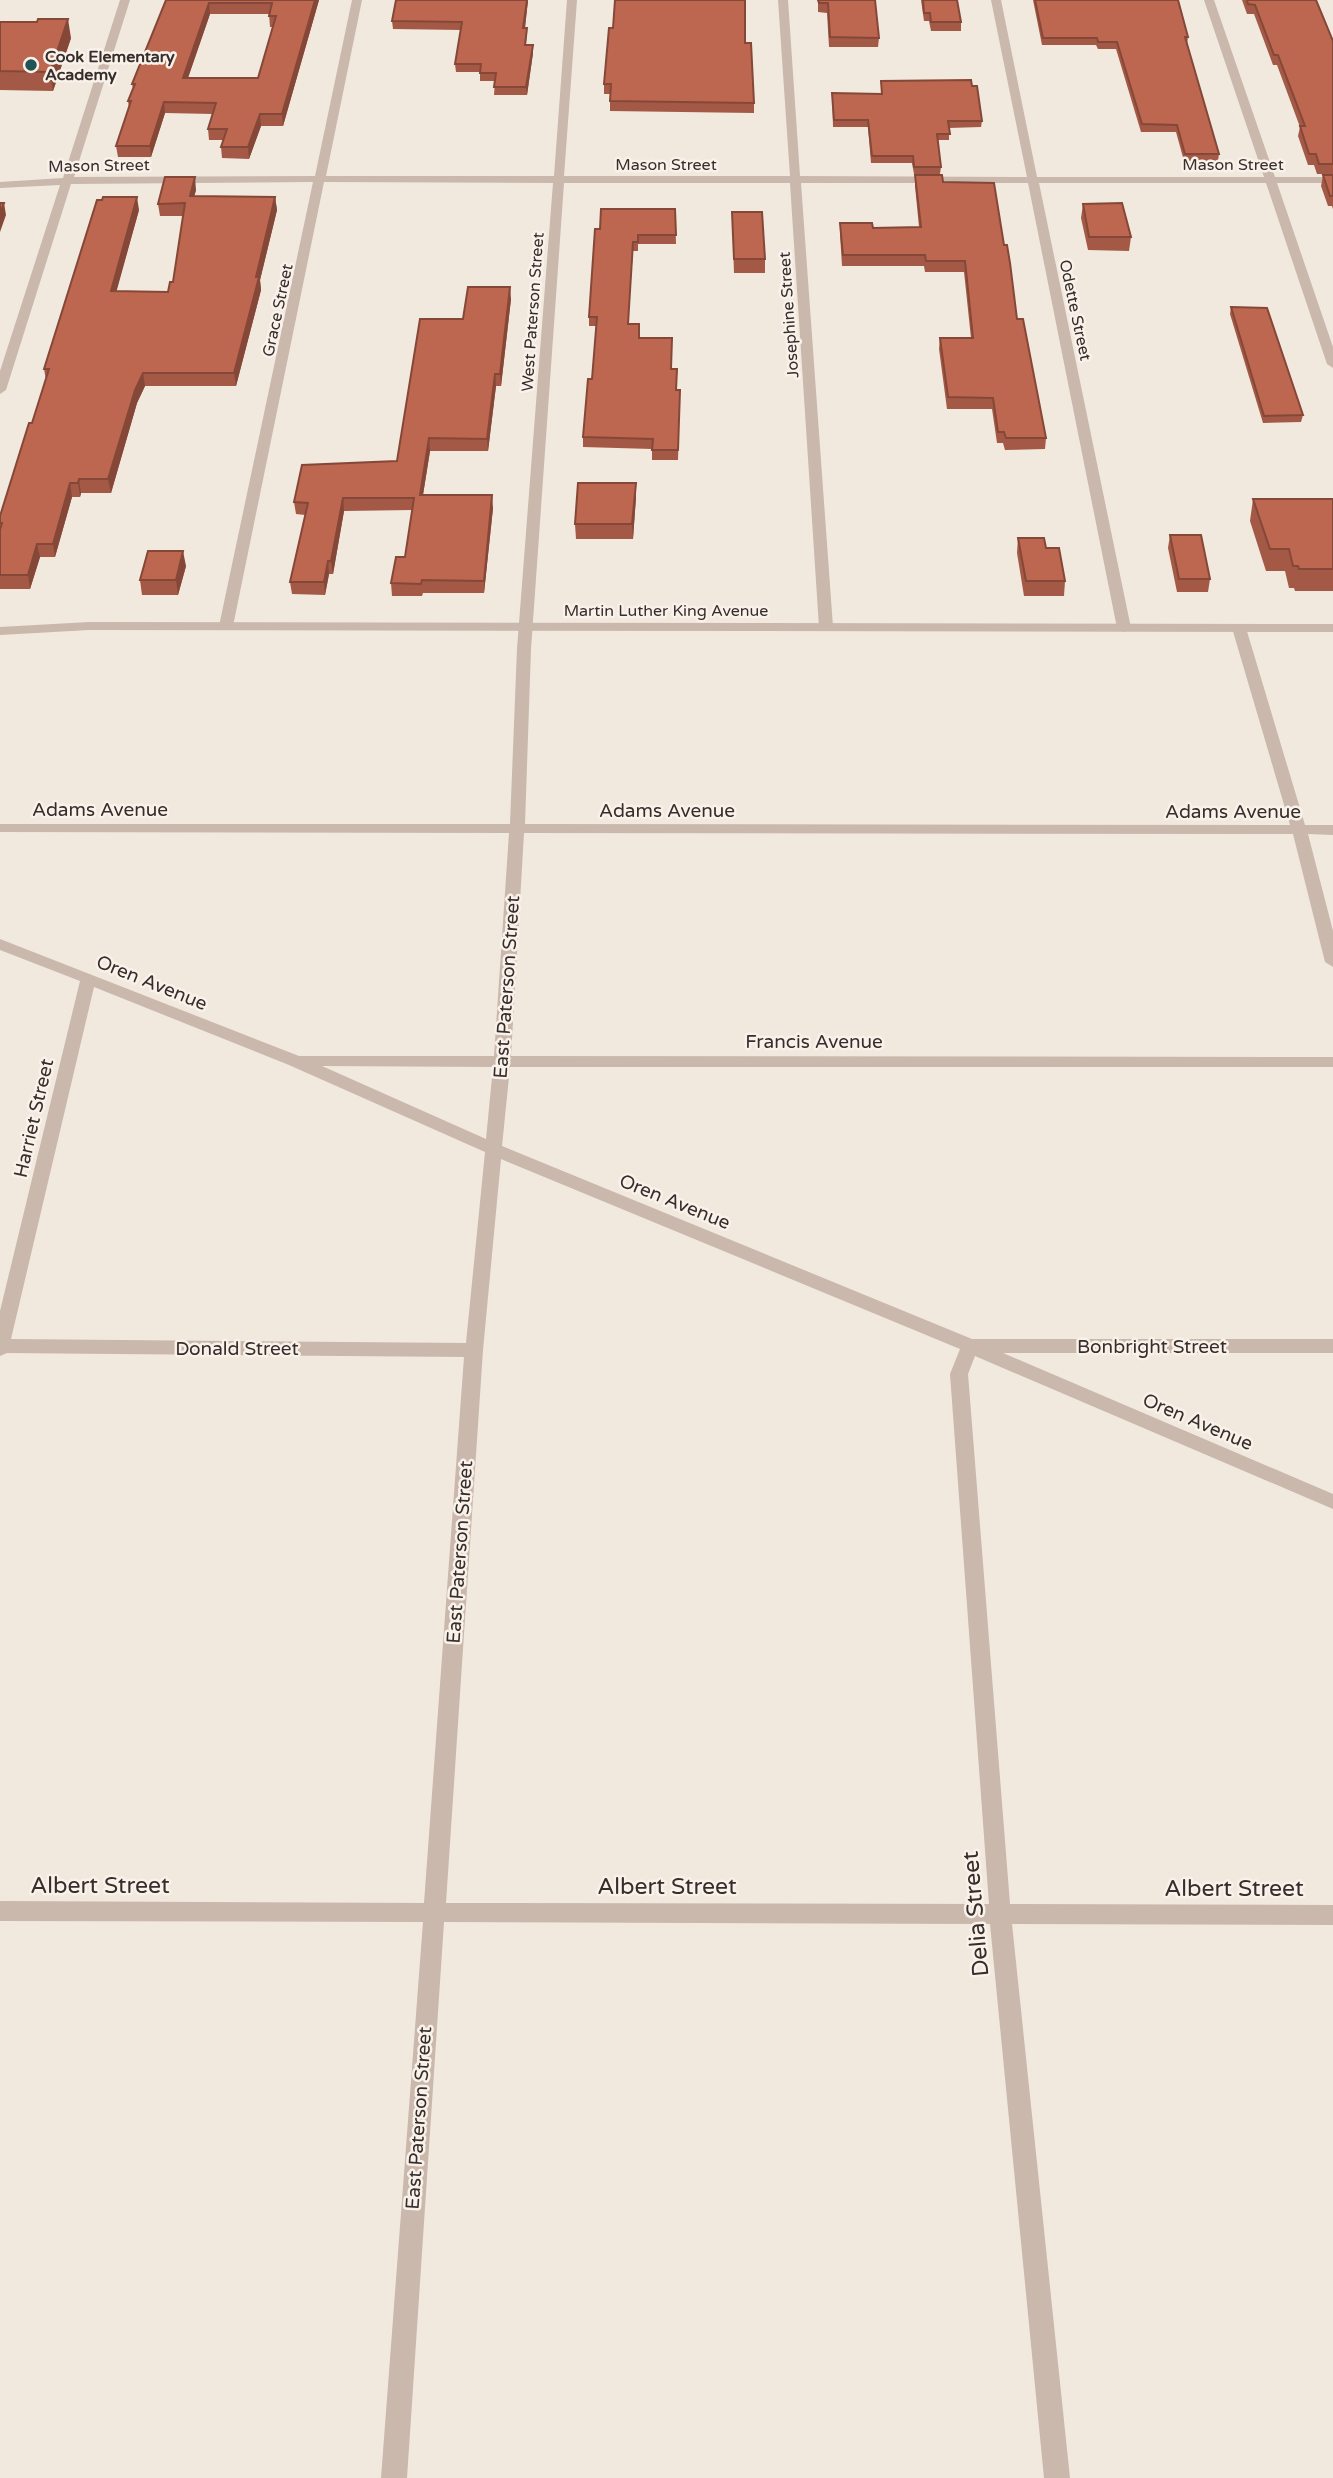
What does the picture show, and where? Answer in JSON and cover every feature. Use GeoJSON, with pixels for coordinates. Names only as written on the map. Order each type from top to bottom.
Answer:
{"type":"FeatureCollection","features":[{"type":"Feature","properties":{"kind":"street"},"geometry":{"type":"LineString","coordinates":[[0,390],[125,0]]}},
{"type":"Feature","properties":{"kind":"street","name":"Grace Street"},"geometry":{"type":"LineString","coordinates":[[226,626],[357,0]]}},
{"type":"Feature","properties":{"kind":"street","name":"West Paterson Street"},"geometry":{"type":"LineString","coordinates":[[526,627],[572,0]]}},
{"type":"Feature","properties":{"kind":"street","name":"Josephine Street"},"geometry":{"type":"LineString","coordinates":[[783,0],[825,628]]}},
{"type":"Feature","properties":{"kind":"street","name":"Odette Street"},"geometry":{"type":"LineString","coordinates":[[996,0],[1124,628]]}},
{"type":"Feature","properties":{"kind":"street"},"geometry":{"type":"LineString","coordinates":[[1209,0],[1333,364]]}},
{"type":"Feature","properties":{"kind":"street","name":"Mason Street"},"geometry":{"type":"LineString","coordinates":[[0,186],[68,180],[1333,180]]}},
{"type":"Feature","properties":{"kind":"street","name":"Martin Luther King Avenue"},"geometry":{"type":"LineString","coordinates":[[0,631],[68,626],[1333,628]]}},
{"type":"Feature","properties":{"kind":"street","name":"East Paterson Street"},"geometry":{"type":"LineString","coordinates":[[394,2478],[432,1912],[474,1350],[502,1061],[517,829],[526,627]]}},
{"type":"Feature","properties":{"kind":"street"},"geometry":{"type":"LineString","coordinates":[[1239,628],[1333,962]]}},
{"type":"Feature","properties":{"kind":"street","name":"Adams Avenue"},"geometry":{"type":"LineString","coordinates":[[0,828],[1333,830]]}},
{"type":"Feature","properties":{"kind":"street","name":"Oren Avenue"},"geometry":{"type":"LineString","coordinates":[[0,944],[295,1061],[494,1149],[970,1346],[1333,1502]]}},
{"type":"Feature","properties":{"kind":"street","name":"Harriet Street"},"geometry":{"type":"LineString","coordinates":[[0,1347],[88,979]]}},
{"type":"Feature","properties":{"kind":"street","name":"Francis Avenue"},"geometry":{"type":"LineString","coordinates":[[295,1061],[1333,1062]]}},
{"type":"Feature","properties":{"kind":"street","name":"Bonbright Street"},"geometry":{"type":"LineString","coordinates":[[970,1346],[1333,1346]]}},
{"type":"Feature","properties":{"kind":"street","name":"Delia Street"},"geometry":{"type":"LineString","coordinates":[[970,1346],[959,1374],[1000,1912],[1057,2478]]}},
{"type":"Feature","properties":{"kind":"street","name":"Donald Street"},"geometry":{"type":"LineString","coordinates":[[0,1347],[474,1350]]}},
{"type":"Feature","properties":{"kind":"street","name":"Albert Street"},"geometry":{"type":"LineString","coordinates":[[0,1911],[1333,1915]]}},
{"type":"Feature","properties":{"kind":"building"},"geometry":{"type":"Polygon","coordinates":[[[166,0],[315,0],[282,114],[260,114],[248,147],[221,147],[227,129],[208,129],[216,103],[164,102],[150,146],[116,146],[131,101],[128,101],[135,84],[132,84],[166,0]],[[209,3],[183,78],[258,78],[276,16],[269,16],[272,3],[209,3]]]}},
{"type":"Feature","properties":{"kind":"building"},"geometry":{"type":"Polygon","coordinates":[[[396,0],[527,0],[523,28],[527,28],[525,45],[533,45],[526,87],[494,87],[496,73],[480,73],[481,64],[455,64],[462,22],[392,21],[396,0]]]}},
{"type":"Feature","properties":{"kind":"building"},"geometry":{"type":"Polygon","coordinates":[[[615,0],[745,0],[745,43],[751,43],[754,103],[610,101],[611,84],[604,84],[609,28],[613,28],[615,0]]]}},
{"type":"Feature","properties":{"kind":"building"},"geometry":{"type":"Polygon","coordinates":[[[818,0],[875,0],[879,38],[830,37],[828,3],[819,3],[818,0]]]}},
{"type":"Feature","properties":{"kind":"building"},"geometry":{"type":"Polygon","coordinates":[[[923,0],[957,0],[961,22],[931,22],[930,13],[924,13],[923,0]]]}},
{"type":"Feature","properties":{"kind":"building"},"geometry":{"type":"Polygon","coordinates":[[[1035,0],[1178,0],[1188,37],[1185,37],[1219,154],[1185,154],[1177,125],[1142,124],[1117,42],[1098,42],[1097,38],[1043,38],[1035,0]]]}},
{"type":"Feature","properties":{"kind":"building"},"geometry":{"type":"Polygon","coordinates":[[[1247,0],[1316,0],[1333,41],[1333,164],[1319,164],[1316,154],[1309,154],[1300,126],[1305,126],[1278,55],[1274,55],[1255,5],[1248,4],[1247,0]]]}},
{"type":"Feature","properties":{"kind":"building"},"geometry":{"type":"Polygon","coordinates":[[[38,19],[68,19],[50,72],[0,71],[0,22],[37,22],[38,19]]]}},
{"type":"Feature","properties":{"kind":"building"},"geometry":{"type":"Polygon","coordinates":[[[971,80],[972,86],[977,86],[982,121],[948,121],[950,134],[937,134],[941,167],[914,167],[913,156],[872,156],[868,120],[834,120],[832,93],[882,94],[881,81],[971,80]]]}},
{"type":"Feature","properties":{"kind":"building"},"geometry":{"type":"Polygon","coordinates":[[[915,175],[942,175],[943,182],[994,183],[1004,245],[1007,245],[1017,319],[1023,319],[1046,438],[1006,438],[1004,432],[998,432],[993,398],[948,397],[940,338],[973,338],[965,261],[926,261],[925,255],[843,255],[840,223],[872,223],[873,228],[921,227],[915,175]]]}},
{"type":"Feature","properties":{"kind":"building"},"geometry":{"type":"Polygon","coordinates":[[[1323,175],[1333,175],[1333,196],[1330,196],[1323,175]]]}},
{"type":"Feature","properties":{"kind":"building"},"geometry":{"type":"Polygon","coordinates":[[[165,177],[195,177],[190,196],[275,197],[256,277],[259,277],[234,373],[143,373],[135,390],[108,479],[79,479],[78,483],[70,483],[53,544],[37,544],[28,575],[0,575],[0,516],[49,369],[44,369],[97,200],[102,200],[103,197],[137,197],[111,291],[168,292],[170,282],[173,282],[185,203],[158,204],[165,177]]]}},
{"type":"Feature","properties":{"kind":"building"},"geometry":{"type":"Polygon","coordinates":[[[1122,203],[1131,237],[1089,237],[1083,204],[1122,203]]]}},
{"type":"Feature","properties":{"kind":"building"},"geometry":{"type":"Polygon","coordinates":[[[601,209],[675,209],[676,235],[638,235],[638,242],[633,242],[628,324],[639,324],[639,338],[672,338],[671,369],[677,369],[676,390],[680,390],[678,450],[652,450],[653,439],[583,437],[588,379],[592,379],[597,317],[589,317],[595,229],[600,229],[601,209]]]}},
{"type":"Feature","properties":{"kind":"building"},"geometry":{"type":"Polygon","coordinates":[[[732,212],[762,212],[765,259],[734,259],[732,212]]]}},
{"type":"Feature","properties":{"kind":"building"},"geometry":{"type":"Polygon","coordinates":[[[468,287],[510,287],[500,374],[495,374],[487,439],[429,438],[420,495],[492,495],[484,581],[422,580],[421,584],[391,583],[396,557],[405,557],[414,498],[343,498],[331,561],[328,561],[324,582],[290,582],[308,503],[294,502],[302,465],[397,461],[420,319],[463,319],[468,287]]]}},
{"type":"Feature","properties":{"kind":"building"},"geometry":{"type":"Polygon","coordinates":[[[1231,307],[1267,308],[1303,415],[1264,416],[1231,307]]]}},
{"type":"Feature","properties":{"kind":"building"},"geometry":{"type":"Polygon","coordinates":[[[578,483],[636,483],[632,524],[575,524],[578,483]]]}},
{"type":"Feature","properties":{"kind":"building"},"geometry":{"type":"Polygon","coordinates":[[[1253,499],[1333,499],[1333,569],[1299,569],[1298,566],[1293,566],[1289,549],[1270,549],[1253,499]]]}},
{"type":"Feature","properties":{"kind":"building"},"geometry":{"type":"Polygon","coordinates":[[[1170,535],[1201,535],[1210,579],[1179,579],[1170,535]]]}},
{"type":"Feature","properties":{"kind":"building"},"geometry":{"type":"Polygon","coordinates":[[[1018,538],[1044,538],[1046,548],[1059,548],[1065,581],[1026,581],[1018,538]]]}},
{"type":"Feature","properties":{"kind":"building"},"geometry":{"type":"Polygon","coordinates":[[[148,551],[183,551],[176,580],[140,580],[148,551]]]}},
{"type":"Feature","properties":{"kind":"place","name":"Cook Elementary Academy"},"geometry":{"type":"Point","coordinates":[31,65]}}]}
